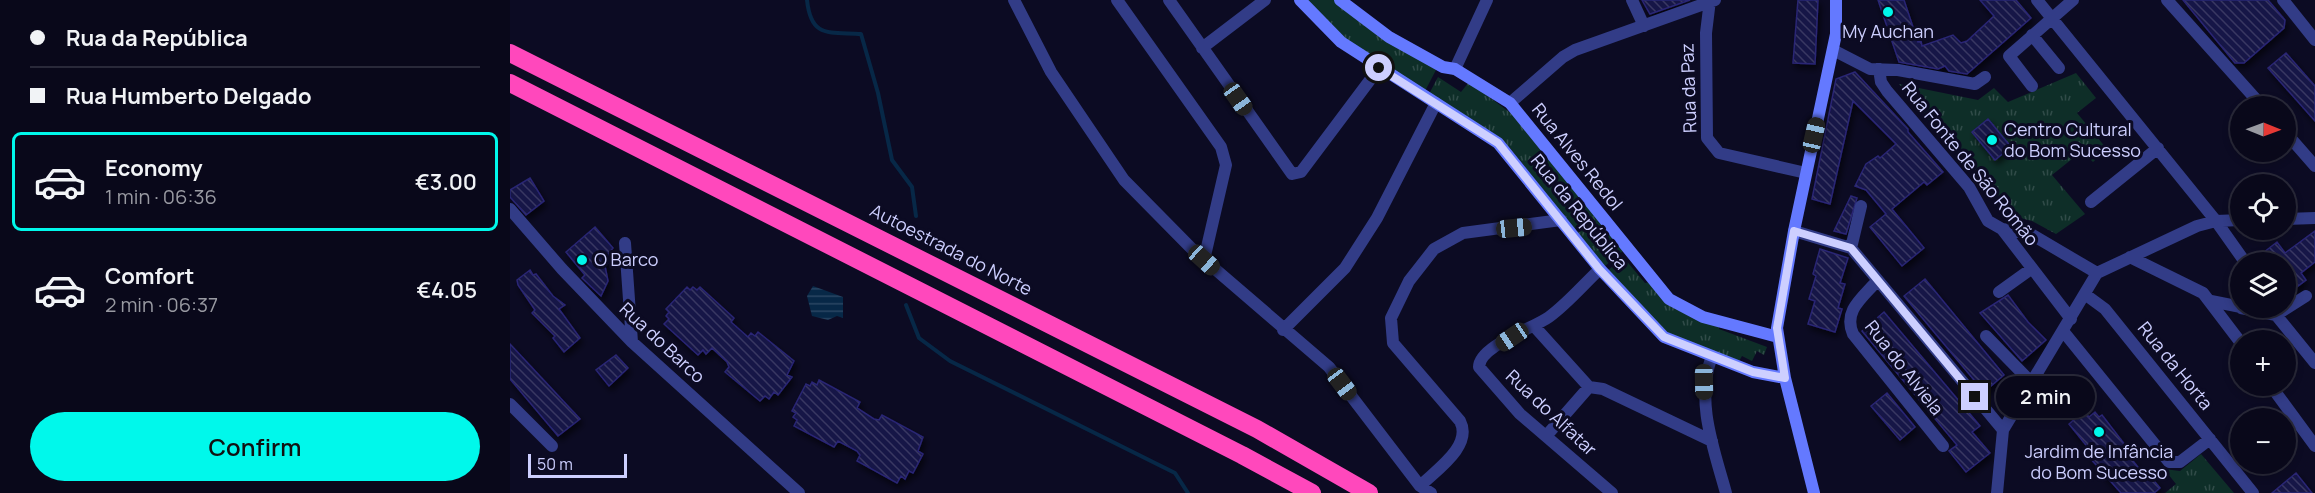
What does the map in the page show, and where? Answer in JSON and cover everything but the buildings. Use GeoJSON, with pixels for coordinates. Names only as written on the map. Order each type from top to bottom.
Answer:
{"type":"FeatureCollection","features":[{"type":"Feature","properties":{"kind":"highway","name":"Autoestrada do Norte"},"geometry":{"type":"LineString","coordinates":[[510,53],[1257,429],[1369,493]]}},
{"type":"Feature","properties":{"kind":"highway"},"geometry":{"type":"LineString","coordinates":[[510,83],[1242,454],[1312,493]]}},
{"type":"Feature","properties":{"kind":"street"},"geometry":{"type":"LineString","coordinates":[[1014,0],[1052,72],[1124,180],[1204,260],[1283,330],[1329,367],[1426,490],[1461,445],[1464,434],[1460,421],[1393,343],[1391,318],[1409,281],[1434,249],[1463,233],[1561,220]]}},
{"type":"Feature","properties":{"kind":"street"},"geometry":{"type":"LineString","coordinates":[[1117,0],[1221,147],[1226,165],[1204,260]]}},
{"type":"Feature","properties":{"kind":"street"},"geometry":{"type":"LineString","coordinates":[[1169,0],[1289,173],[1295,175],[1301,172],[1379,68]]}},
{"type":"Feature","properties":{"kind":"street"},"geometry":{"type":"LineString","coordinates":[[1202,48],[1265,0]]}},
{"type":"Feature","properties":{"kind":"street","name":"Rua da República"},"geometry":{"type":"LineString","coordinates":[[1300,0],[1341,42],[1498,143],[1599,269],[1664,337],[1753,372],[1785,378]]}},
{"type":"Feature","properties":{"kind":"street","name":"Rua Alves Redol"},"geometry":{"type":"LineString","coordinates":[[1341,0],[1389,37],[1441,66],[1455,69],[1510,103],[1669,299],[1703,317],[1778,337]]}},
{"type":"Feature","properties":{"kind":"street"},"geometry":{"type":"LineString","coordinates":[[1455,69],[1487,0]]}},
{"type":"Feature","properties":{"kind":"street"},"geometry":{"type":"LineString","coordinates":[[1632,0],[1644,26]]}},
{"type":"Feature","properties":{"kind":"street"},"geometry":{"type":"LineString","coordinates":[[1510,103],[1563,57],[1712,0]]}},
{"type":"Feature","properties":{"kind":"street","name":"Rua da Paz"},"geometry":{"type":"LineString","coordinates":[[1712,0],[1706,33],[1707,138],[1719,153],[1806,173]]}},
{"type":"Feature","properties":{"kind":"street"},"geometry":{"type":"LineString","coordinates":[[1814,493],[1785,378],[1778,337],[1780,303],[1833,50],[1836,0]]}},
{"type":"Feature","properties":{"kind":"street"},"geometry":{"type":"LineString","coordinates":[[2037,0],[2158,148],[2238,252]]}},
{"type":"Feature","properties":{"kind":"street"},"geometry":{"type":"LineString","coordinates":[[2032,86],[2009,56],[2073,0]]}},
{"type":"Feature","properties":{"kind":"street"},"geometry":{"type":"LineString","coordinates":[[2167,0],[2253,96]]}},
{"type":"Feature","properties":{"kind":"street"},"geometry":{"type":"LineString","coordinates":[[2283,0],[2315,40]]}},
{"type":"Feature","properties":{"kind":"street"},"geometry":{"type":"LineString","coordinates":[[2032,35],[2059,68]]}},
{"type":"Feature","properties":{"kind":"street"},"geometry":{"type":"LineString","coordinates":[[1833,50],[1843,53],[1865,67],[1975,84],[1985,77]]}},
{"type":"Feature","properties":{"kind":"street","name":"Rua Fonte de São Romão"},"geometry":{"type":"LineString","coordinates":[[1879,69],[1881,82],[1887,91],[1969,187],[1988,221],[2002,229],[2071,319]]}},
{"type":"Feature","properties":{"kind":"street"},"geometry":{"type":"LineString","coordinates":[[1283,330],[1345,268],[1377,218],[1436,103]]}},
{"type":"Feature","properties":{"kind":"street"},"geometry":{"type":"LineString","coordinates":[[2296,144],[2315,166]]}},
{"type":"Feature","properties":{"kind":"street"},"geometry":{"type":"LineString","coordinates":[[2091,201],[2158,148]]}},
{"type":"Feature","properties":{"kind":"street"},"geometry":{"type":"LineString","coordinates":[[1851,248],[1861,206]]}},
{"type":"Feature","properties":{"kind":"street","name":"Rua do Barco"},"geometry":{"type":"LineString","coordinates":[[510,209],[562,269],[632,342],[800,493]]}},
{"type":"Feature","properties":{"kind":"street"},"geometry":{"type":"LineString","coordinates":[[2296,219],[2315,218]]}},
{"type":"Feature","properties":{"kind":"street"},"geometry":{"type":"LineString","coordinates":[[1997,493],[2003,430],[2086,295],[2097,273],[2197,226],[2230,220]]}},
{"type":"Feature","properties":{"kind":"street"},"geometry":{"type":"LineString","coordinates":[[2002,229],[2029,233],[2097,273]]}},
{"type":"Feature","properties":{"kind":"street"},"geometry":{"type":"LineString","coordinates":[[1794,231],[1851,248],[2003,430]]}},
{"type":"Feature","properties":{"kind":"street"},"geometry":{"type":"LineString","coordinates":[[625,243],[632,342]]}},
{"type":"Feature","properties":{"kind":"street"},"geometry":{"type":"LineString","coordinates":[[2130,257],[2197,288],[2211,301],[2232,330]]}},
{"type":"Feature","properties":{"kind":"street"},"geometry":{"type":"LineString","coordinates":[[1999,292],[2031,268]]}},
{"type":"Feature","properties":{"kind":"street","name":"Rua do Alfatar"},"geometry":{"type":"LineString","coordinates":[[1599,269],[1548,317],[1534,326],[1527,327],[1482,357],[1479,367],[1507,400],[1612,493]]}},
{"type":"Feature","properties":{"kind":"street","name":"Rua do Alviela"},"geometry":{"type":"LineString","coordinates":[[1877,281],[1852,310],[1848,318],[1849,325],[1853,334],[1943,447]]}},
{"type":"Feature","properties":{"kind":"street","name":"Rua da Horta"},"geometry":{"type":"LineString","coordinates":[[2086,295],[2105,309],[2253,493]]}},
{"type":"Feature","properties":{"kind":"street"},"geometry":{"type":"LineString","coordinates":[[2296,301],[2306,296]]}},
{"type":"Feature","properties":{"kind":"street"},"geometry":{"type":"LineString","coordinates":[[2211,301],[2230,305]]}},
{"type":"Feature","properties":{"kind":"street"},"geometry":{"type":"LineString","coordinates":[[2281,318],[2315,363]]}},
{"type":"Feature","properties":{"kind":"street"},"geometry":{"type":"LineString","coordinates":[[1534,326],[1589,387],[1603,389],[1712,441]]}},
{"type":"Feature","properties":{"kind":"street"},"geometry":{"type":"LineString","coordinates":[[2063,331],[2169,462],[2180,462],[2210,439]]}},
{"type":"Feature","properties":{"kind":"street"},"geometry":{"type":"LineString","coordinates":[[1986,336],[2031,382]]}},
{"type":"Feature","properties":{"kind":"street"},"geometry":{"type":"LineString","coordinates":[[1712,356],[1704,382],[1712,441],[1726,493]]}},
{"type":"Feature","properties":{"kind":"street"},"geometry":{"type":"LineString","coordinates":[[1547,435],[1589,387]]}},
{"type":"Feature","properties":{"kind":"street"},"geometry":{"type":"LineString","coordinates":[[2278,396],[2315,446]]}},
{"type":"Feature","properties":{"kind":"street"},"geometry":{"type":"LineString","coordinates":[[510,404],[552,446]]}},
{"type":"Feature","properties":{"kind":"green space"},"geometry":{"type":"Polygon","coordinates":[[[1305,0],[1335,0],[1437,68],[1425,91],[1340,35],[1305,0]]]}},
{"type":"Feature","properties":{"kind":"green space"},"geometry":{"type":"Polygon","coordinates":[[[2076,73],[2096,98],[2077,113],[2107,149],[2093,162],[2082,151],[2052,175],[2085,214],[2056,234],[2032,221],[2008,215],[1899,84],[1978,100],[1994,88],[2008,102],[2076,73]]]}},
{"type":"Feature","properties":{"kind":"green space"},"geometry":{"type":"Polygon","coordinates":[[[1438,77],[1461,92],[1469,82],[1516,117],[1623,251],[1605,266],[1510,148],[1429,94],[1438,77]]]}},
{"type":"Feature","properties":{"kind":"green space"},"geometry":{"type":"Polygon","coordinates":[[[1624,258],[1645,283],[1650,282],[1719,325],[1719,329],[1767,347],[1764,355],[1757,351],[1752,361],[1742,356],[1739,361],[1676,338],[1665,330],[1608,270],[1624,258]]]}},
{"type":"Feature","properties":{"kind":"green space"},"geometry":{"type":"Polygon","coordinates":[[[2201,454],[2234,493],[2165,493],[2176,484],[2164,469],[2180,471],[2201,454]]]}},
{"type":"Feature","properties":{"kind":"water"},"geometry":{"type":"Polygon","coordinates":[[[813,286],[843,297],[843,318],[837,316],[828,320],[812,316],[807,296],[813,286]]]}},
{"type":"Feature","properties":{"kind":"waterway"},"geometry":{"type":"LineString","coordinates":[[807,0],[812,21],[817,27],[830,32],[861,34],[878,93],[892,160],[912,187],[916,216]]}},
{"type":"Feature","properties":{"kind":"waterway"},"geometry":{"type":"LineString","coordinates":[[906,305],[919,338],[950,361],[1175,473],[1188,493]]}},
{"type":"Feature","properties":{"kind":"place","name":"My Auchan"},"geometry":{"type":"Point","coordinates":[1888,12]}},
{"type":"Feature","properties":{"kind":"place","name":"Centro Cultural do Bom Sucesso"},"geometry":{"type":"Point","coordinates":[1992,140]}},
{"type":"Feature","properties":{"kind":"place","name":"O Barco"},"geometry":{"type":"Point","coordinates":[582,260]}},
{"type":"Feature","properties":{"kind":"place","name":"Jardim de Infância do Bom Sucesso"},"geometry":{"type":"Point","coordinates":[2099,432]}},
{"type":"Feature","properties":{"kind":"route"},"geometry":{"type":"LineString","coordinates":[[1379,68],[1488,135],[1509,153],[1599,269],[1664,337],[1753,372],[1785,378],[1777,328],[1794,231],[1851,248],[1975,397]]}}]}
